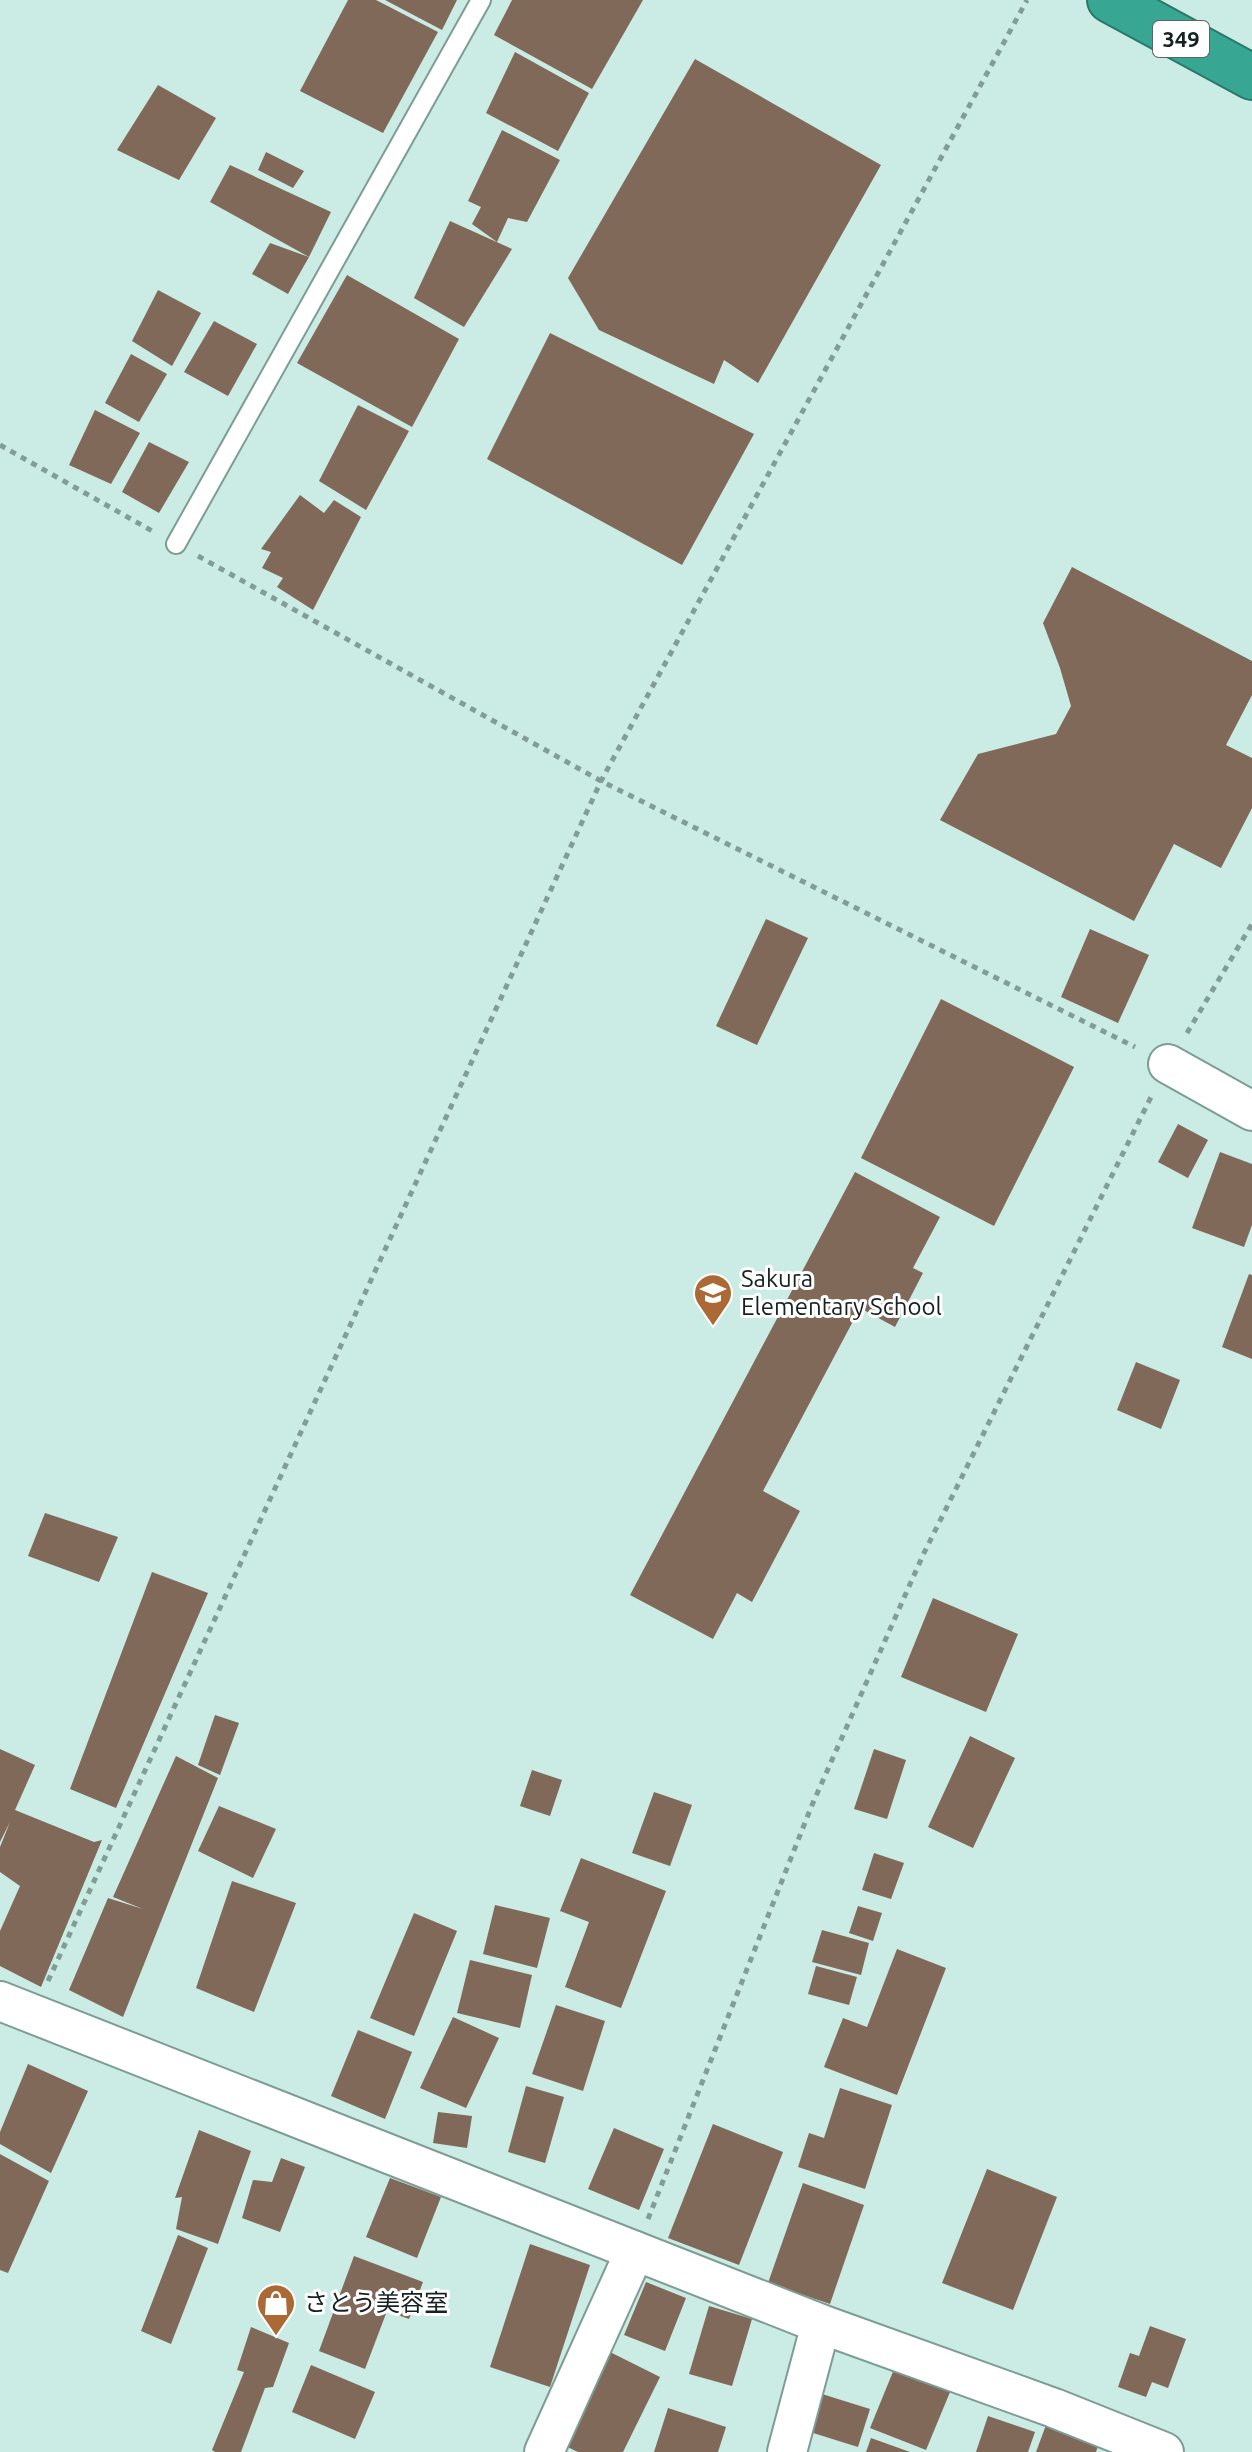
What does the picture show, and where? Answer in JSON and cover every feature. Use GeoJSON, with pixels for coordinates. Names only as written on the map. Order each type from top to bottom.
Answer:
{"type":"FeatureCollection","features":[{"type":"Feature","properties":{"kind":"highway","name":"349"},"geometry":{"type":"LineString","coordinates":[[1110,0],[1252,77]]}},
{"type":"Feature","properties":{"kind":"street"},"geometry":{"type":"LineString","coordinates":[[1168,1064],[1252,1111]]}},
{"type":"Feature","properties":{"kind":"street"},"geometry":{"type":"LineString","coordinates":[[16,2007],[821,2324],[1054,2408],[1164,2452]]}},
{"type":"Feature","properties":{"kind":"street"},"geometry":{"type":"LineString","coordinates":[[544,2452],[635,2251]]}},
{"type":"Feature","properties":{"kind":"street"},"geometry":{"type":"LineString","coordinates":[[787,2452],[821,2324]]}},
{"type":"Feature","properties":{"kind":"lane"},"geometry":{"type":"LineString","coordinates":[[176,544],[481,0]]}},
{"type":"Feature","properties":{"kind":"path"},"geometry":{"type":"LineString","coordinates":[[16,2007],[601,781],[1027,0]]}},
{"type":"Feature","properties":{"kind":"path"},"geometry":{"type":"LineString","coordinates":[[0,445],[601,781],[1168,1064]]}},
{"type":"Feature","properties":{"kind":"path"},"geometry":{"type":"LineString","coordinates":[[635,2251],[812,1805],[923,1555],[1168,1064],[1252,924]]}},
{"type":"Feature","properties":{"kind":"building"},"geometry":{"type":"Polygon","coordinates":[[[348,0],[376,0],[438,32],[383,133],[300,91],[348,0]]]}},
{"type":"Feature","properties":{"kind":"building"},"geometry":{"type":"Polygon","coordinates":[[[385,0],[457,0],[442,30],[385,0]]]}},
{"type":"Feature","properties":{"kind":"building"},"geometry":{"type":"Polygon","coordinates":[[[512,0],[643,0],[592,89],[494,35],[512,0]]]}},
{"type":"Feature","properties":{"kind":"building"},"geometry":{"type":"Polygon","coordinates":[[[515,52],[589,93],[558,151],[486,113],[515,52]]]}},
{"type":"Feature","properties":{"kind":"building"},"geometry":{"type":"Polygon","coordinates":[[[695,59],[881,165],[758,383],[724,360],[714,384],[599,330],[568,278],[695,59]]]}},
{"type":"Feature","properties":{"kind":"building"},"geometry":{"type":"Polygon","coordinates":[[[158,85],[216,118],[179,180],[117,150],[158,85]]]}},
{"type":"Feature","properties":{"kind":"building"},"geometry":{"type":"Polygon","coordinates":[[[502,130],[560,160],[527,222],[508,218],[497,242],[472,224],[481,207],[468,201],[502,130]]]}},
{"type":"Feature","properties":{"kind":"building"},"geometry":{"type":"Polygon","coordinates":[[[266,152],[304,171],[293,188],[258,170],[266,152]]]}},
{"type":"Feature","properties":{"kind":"building"},"geometry":{"type":"Polygon","coordinates":[[[230,165],[331,212],[309,257],[210,202],[230,165]]]}},
{"type":"Feature","properties":{"kind":"building"},"geometry":{"type":"Polygon","coordinates":[[[450,221],[512,249],[464,327],[414,298],[450,221]]]}},
{"type":"Feature","properties":{"kind":"building"},"geometry":{"type":"Polygon","coordinates":[[[270,243],[309,257],[288,294],[252,274],[270,243]]]}},
{"type":"Feature","properties":{"kind":"building"},"geometry":{"type":"Polygon","coordinates":[[[347,275],[459,339],[412,427],[297,363],[347,275]]]}},
{"type":"Feature","properties":{"kind":"building"},"geometry":{"type":"Polygon","coordinates":[[[158,290],[201,313],[172,366],[132,341],[158,290]]]}},
{"type":"Feature","properties":{"kind":"building"},"geometry":{"type":"Polygon","coordinates":[[[214,321],[257,344],[228,396],[184,372],[214,321]]]}},
{"type":"Feature","properties":{"kind":"building"},"geometry":{"type":"Polygon","coordinates":[[[550,333],[754,434],[682,565],[487,459],[550,333]]]}},
{"type":"Feature","properties":{"kind":"building"},"geometry":{"type":"Polygon","coordinates":[[[131,354],[167,374],[139,422],[105,403],[131,354]]]}},
{"type":"Feature","properties":{"kind":"building"},"geometry":{"type":"Polygon","coordinates":[[[358,405],[409,431],[366,510],[319,481],[358,405]]]}},
{"type":"Feature","properties":{"kind":"building"},"geometry":{"type":"Polygon","coordinates":[[[95,410],[140,433],[111,484],[69,465],[95,410]]]}},
{"type":"Feature","properties":{"kind":"building"},"geometry":{"type":"Polygon","coordinates":[[[149,442],[189,462],[159,513],[122,492],[149,442]]]}},
{"type":"Feature","properties":{"kind":"building"},"geometry":{"type":"Polygon","coordinates":[[[300,495],[324,513],[334,500],[361,517],[313,610],[277,587],[283,578],[262,568],[271,552],[261,549],[300,495]]]}},
{"type":"Feature","properties":{"kind":"building"},"geometry":{"type":"Polygon","coordinates":[[[1072,567],[1252,661],[1252,695],[1226,745],[1252,758],[1252,808],[1221,868],[1174,844],[1134,921],[940,820],[978,754],[1056,734],[1071,706],[1043,623],[1072,567]]]}},
{"type":"Feature","properties":{"kind":"building"},"geometry":{"type":"Polygon","coordinates":[[[766,919],[808,938],[757,1045],[716,1026],[766,919]]]}},
{"type":"Feature","properties":{"kind":"building"},"geometry":{"type":"Polygon","coordinates":[[[1090,929],[1149,955],[1118,1023],[1061,997],[1090,929]]]}},
{"type":"Feature","properties":{"kind":"building"},"geometry":{"type":"Polygon","coordinates":[[[941,999],[1074,1067],[994,1226],[861,1158],[941,999]]]}},
{"type":"Feature","properties":{"kind":"building"},"geometry":{"type":"Polygon","coordinates":[[[1178,1124],[1208,1140],[1188,1178],[1158,1162],[1178,1124]]]}},
{"type":"Feature","properties":{"kind":"building"},"geometry":{"type":"Polygon","coordinates":[[[1220,1152],[1252,1164],[1252,1225],[1244,1247],[1192,1228],[1220,1152]]]}},
{"type":"Feature","properties":{"kind":"building"},"geometry":{"type":"Polygon","coordinates":[[[855,1172],[940,1217],[913,1268],[923,1273],[895,1327],[860,1308],[763,1491],[800,1511],[752,1602],[737,1593],[713,1639],[630,1595],[855,1172]]]}},
{"type":"Feature","properties":{"kind":"building"},"geometry":{"type":"Polygon","coordinates":[[[1249,1274],[1252,1275],[1252,1359],[1222,1347],[1249,1274]]]}},
{"type":"Feature","properties":{"kind":"building"},"geometry":{"type":"Polygon","coordinates":[[[1136,1362],[1180,1380],[1161,1429],[1117,1410],[1136,1362]]]}},
{"type":"Feature","properties":{"kind":"building"},"geometry":{"type":"Polygon","coordinates":[[[45,1513],[118,1537],[99,1582],[28,1556],[45,1513]]]}},
{"type":"Feature","properties":{"kind":"building"},"geometry":{"type":"Polygon","coordinates":[[[152,1572],[208,1593],[116,1808],[70,1789],[152,1572]]]}},
{"type":"Feature","properties":{"kind":"building"},"geometry":{"type":"Polygon","coordinates":[[[933,1598],[1018,1634],[986,1712],[901,1677],[933,1598]]]}},
{"type":"Feature","properties":{"kind":"building"},"geometry":{"type":"Polygon","coordinates":[[[215,1715],[239,1723],[220,1775],[198,1765],[215,1715]]]}},
{"type":"Feature","properties":{"kind":"building"},"geometry":{"type":"Polygon","coordinates":[[[970,1736],[1015,1758],[973,1848],[928,1827],[970,1736]]]}},
{"type":"Feature","properties":{"kind":"building"},"geometry":{"type":"Polygon","coordinates":[[[0,1749],[35,1765],[15,1810],[94,1842],[102,1840],[41,1987],[0,1966],[0,1931],[20,1886],[0,1872],[0,1847],[10,1822],[0,1842],[0,1749]]]}},
{"type":"Feature","properties":{"kind":"building"},"geometry":{"type":"Polygon","coordinates":[[[874,1749],[906,1760],[887,1819],[854,1809],[874,1749]]]}},
{"type":"Feature","properties":{"kind":"building"},"geometry":{"type":"Polygon","coordinates":[[[176,1756],[218,1778],[123,2017],[69,1990],[108,1898],[143,1909],[113,1897],[176,1756]]]}},
{"type":"Feature","properties":{"kind":"building"},"geometry":{"type":"Polygon","coordinates":[[[532,1770],[562,1780],[550,1816],[520,1806],[532,1770]]]}},
{"type":"Feature","properties":{"kind":"building"},"geometry":{"type":"Polygon","coordinates":[[[654,1792],[692,1805],[670,1866],[632,1853],[654,1792]]]}},
{"type":"Feature","properties":{"kind":"building"},"geometry":{"type":"Polygon","coordinates":[[[219,1806],[276,1829],[253,1878],[198,1851],[219,1806]]]}},
{"type":"Feature","properties":{"kind":"building"},"geometry":{"type":"Polygon","coordinates":[[[874,1853],[904,1863],[891,1899],[862,1890],[874,1853]]]}},
{"type":"Feature","properties":{"kind":"building"},"geometry":{"type":"Polygon","coordinates":[[[581,1858],[666,1891],[621,2008],[565,1987],[589,1922],[560,1911],[581,1858]]]}},
{"type":"Feature","properties":{"kind":"building"},"geometry":{"type":"Polygon","coordinates":[[[232,1881],[296,1903],[254,2012],[196,1988],[232,1881]]]}},
{"type":"Feature","properties":{"kind":"building"},"geometry":{"type":"Polygon","coordinates":[[[495,1905],[550,1918],[537,1968],[483,1954],[495,1905]]]}},
{"type":"Feature","properties":{"kind":"building"},"geometry":{"type":"Polygon","coordinates":[[[858,1906],[882,1913],[873,1941],[849,1933],[858,1906]]]}},
{"type":"Feature","properties":{"kind":"building"},"geometry":{"type":"Polygon","coordinates":[[[414,1913],[457,1931],[414,2036],[370,2018],[414,1913]]]}},
{"type":"Feature","properties":{"kind":"building"},"geometry":{"type":"Polygon","coordinates":[[[822,1930],[869,1943],[861,1975],[812,1962],[822,1930]]]}},
{"type":"Feature","properties":{"kind":"building"},"geometry":{"type":"Polygon","coordinates":[[[897,1949],[946,1968],[897,2095],[824,2067],[843,2018],[867,2027],[897,1949]]]}},
{"type":"Feature","properties":{"kind":"building"},"geometry":{"type":"Polygon","coordinates":[[[470,1960],[532,1975],[520,2028],[457,2013],[470,1960]]]}},
{"type":"Feature","properties":{"kind":"building"},"geometry":{"type":"Polygon","coordinates":[[[816,1966],[857,1977],[849,2005],[808,1994],[816,1966]]]}},
{"type":"Feature","properties":{"kind":"building"},"geometry":{"type":"Polygon","coordinates":[[[556,2005],[605,2021],[583,2091],[532,2074],[556,2005]]]}},
{"type":"Feature","properties":{"kind":"building"},"geometry":{"type":"Polygon","coordinates":[[[453,2017],[499,2038],[466,2108],[420,2088],[453,2017]]]}},
{"type":"Feature","properties":{"kind":"building"},"geometry":{"type":"Polygon","coordinates":[[[358,2030],[412,2052],[385,2119],[331,2096],[358,2030]]]}},
{"type":"Feature","properties":{"kind":"building"},"geometry":{"type":"Polygon","coordinates":[[[28,2064],[88,2091],[51,2173],[0,2144],[0,2132],[28,2064]]]}},
{"type":"Feature","properties":{"kind":"building"},"geometry":{"type":"Polygon","coordinates":[[[526,2086],[564,2097],[545,2163],[508,2152],[526,2086]]]}},
{"type":"Feature","properties":{"kind":"building"},"geometry":{"type":"Polygon","coordinates":[[[840,2088],[892,2105],[865,2189],[798,2167],[809,2133],[824,2138],[840,2088]]]}},
{"type":"Feature","properties":{"kind":"building"},"geometry":{"type":"Polygon","coordinates":[[[438,2112],[472,2116],[467,2148],[433,2143],[438,2112]]]}},
{"type":"Feature","properties":{"kind":"building"},"geometry":{"type":"Polygon","coordinates":[[[713,2124],[783,2152],[739,2265],[668,2238],[713,2124]]]}},
{"type":"Feature","properties":{"kind":"building"},"geometry":{"type":"Polygon","coordinates":[[[614,2128],[664,2149],[639,2210],[588,2189],[614,2128]]]}},
{"type":"Feature","properties":{"kind":"building"},"geometry":{"type":"Polygon","coordinates":[[[199,2130],[251,2151],[218,2244],[176,2229],[182,2197],[175,2198],[199,2130]]]}},
{"type":"Feature","properties":{"kind":"building"},"geometry":{"type":"Polygon","coordinates":[[[0,2154],[49,2181],[8,2273],[0,2270],[0,2154]]]}},
{"type":"Feature","properties":{"kind":"building"},"geometry":{"type":"Polygon","coordinates":[[[281,2158],[305,2167],[280,2232],[242,2218],[253,2180],[272,2182],[281,2158]]]}},
{"type":"Feature","properties":{"kind":"building"},"geometry":{"type":"Polygon","coordinates":[[[987,2169],[1057,2197],[1013,2310],[942,2283],[987,2169]]]}},
{"type":"Feature","properties":{"kind":"building"},"geometry":{"type":"Polygon","coordinates":[[[390,2178],[441,2197],[417,2258],[366,2237],[390,2178]]]}},
{"type":"Feature","properties":{"kind":"building"},"geometry":{"type":"Polygon","coordinates":[[[803,2183],[864,2205],[830,2304],[768,2283],[803,2183]]]}},
{"type":"Feature","properties":{"kind":"building"},"geometry":{"type":"Polygon","coordinates":[[[178,2235],[208,2248],[171,2344],[141,2331],[178,2235]]]}},
{"type":"Feature","properties":{"kind":"building"},"geometry":{"type":"Polygon","coordinates":[[[530,2244],[590,2265],[550,2387],[490,2367],[530,2244]]]}},
{"type":"Feature","properties":{"kind":"building"},"geometry":{"type":"Polygon","coordinates":[[[354,2256],[423,2282],[409,2319],[387,2311],[365,2369],[319,2351],[354,2256]]]}},
{"type":"Feature","properties":{"kind":"building"},"geometry":{"type":"Polygon","coordinates":[[[646,2282],[686,2298],[665,2351],[624,2335],[646,2282]]]}},
{"type":"Feature","properties":{"kind":"building"},"geometry":{"type":"Polygon","coordinates":[[[709,2306],[752,2319],[732,2386],[689,2374],[709,2306]]]}},
{"type":"Feature","properties":{"kind":"building"},"geometry":{"type":"Polygon","coordinates":[[[1150,2326],[1186,2339],[1168,2388],[1152,2382],[1146,2397],[1118,2387],[1130,2353],[1139,2356],[1150,2326]]]}},
{"type":"Feature","properties":{"kind":"building"},"geometry":{"type":"Polygon","coordinates":[[[251,2327],[289,2343],[273,2387],[265,2388],[241,2452],[215,2452],[212,2450],[244,2372],[237,2370],[251,2327]]]}},
{"type":"Feature","properties":{"kind":"building"},"geometry":{"type":"Polygon","coordinates":[[[606,2350],[660,2377],[623,2452],[578,2452],[559,2443],[606,2350]]]}},
{"type":"Feature","properties":{"kind":"building"},"geometry":{"type":"Polygon","coordinates":[[[899,2357],[955,2380],[926,2450],[870,2428],[899,2357]]]}},
{"type":"Feature","properties":{"kind":"building"},"geometry":{"type":"Polygon","coordinates":[[[311,2365],[375,2392],[355,2439],[292,2412],[311,2365]]]}},
{"type":"Feature","properties":{"kind":"building"},"geometry":{"type":"Polygon","coordinates":[[[822,2394],[870,2409],[858,2447],[810,2432],[822,2394]]]}},
{"type":"Feature","properties":{"kind":"building"},"geometry":{"type":"Polygon","coordinates":[[[668,2408],[726,2427],[718,2452],[654,2452],[668,2408]]]}},
{"type":"Feature","properties":{"kind":"building"},"geometry":{"type":"Polygon","coordinates":[[[988,2416],[1035,2432],[1028,2452],[976,2452],[988,2416]]]}},
{"type":"Feature","properties":{"kind":"building"},"geometry":{"type":"Polygon","coordinates":[[[1046,2425],[1099,2443],[1096,2452],[1036,2452],[1046,2425]]]}},
{"type":"Feature","properties":{"kind":"building"},"geometry":{"type":"Polygon","coordinates":[[[871,2438],[910,2452],[866,2452],[871,2438]]]}},
{"type":"Feature","properties":{"kind":"place","name":"Sakura Elementary School"},"geometry":{"type":"Point","coordinates":[713,1327]}},
{"type":"Feature","properties":{"kind":"place","name":"さとう美容室"},"geometry":{"type":"Point","coordinates":[276,2337]}}]}
